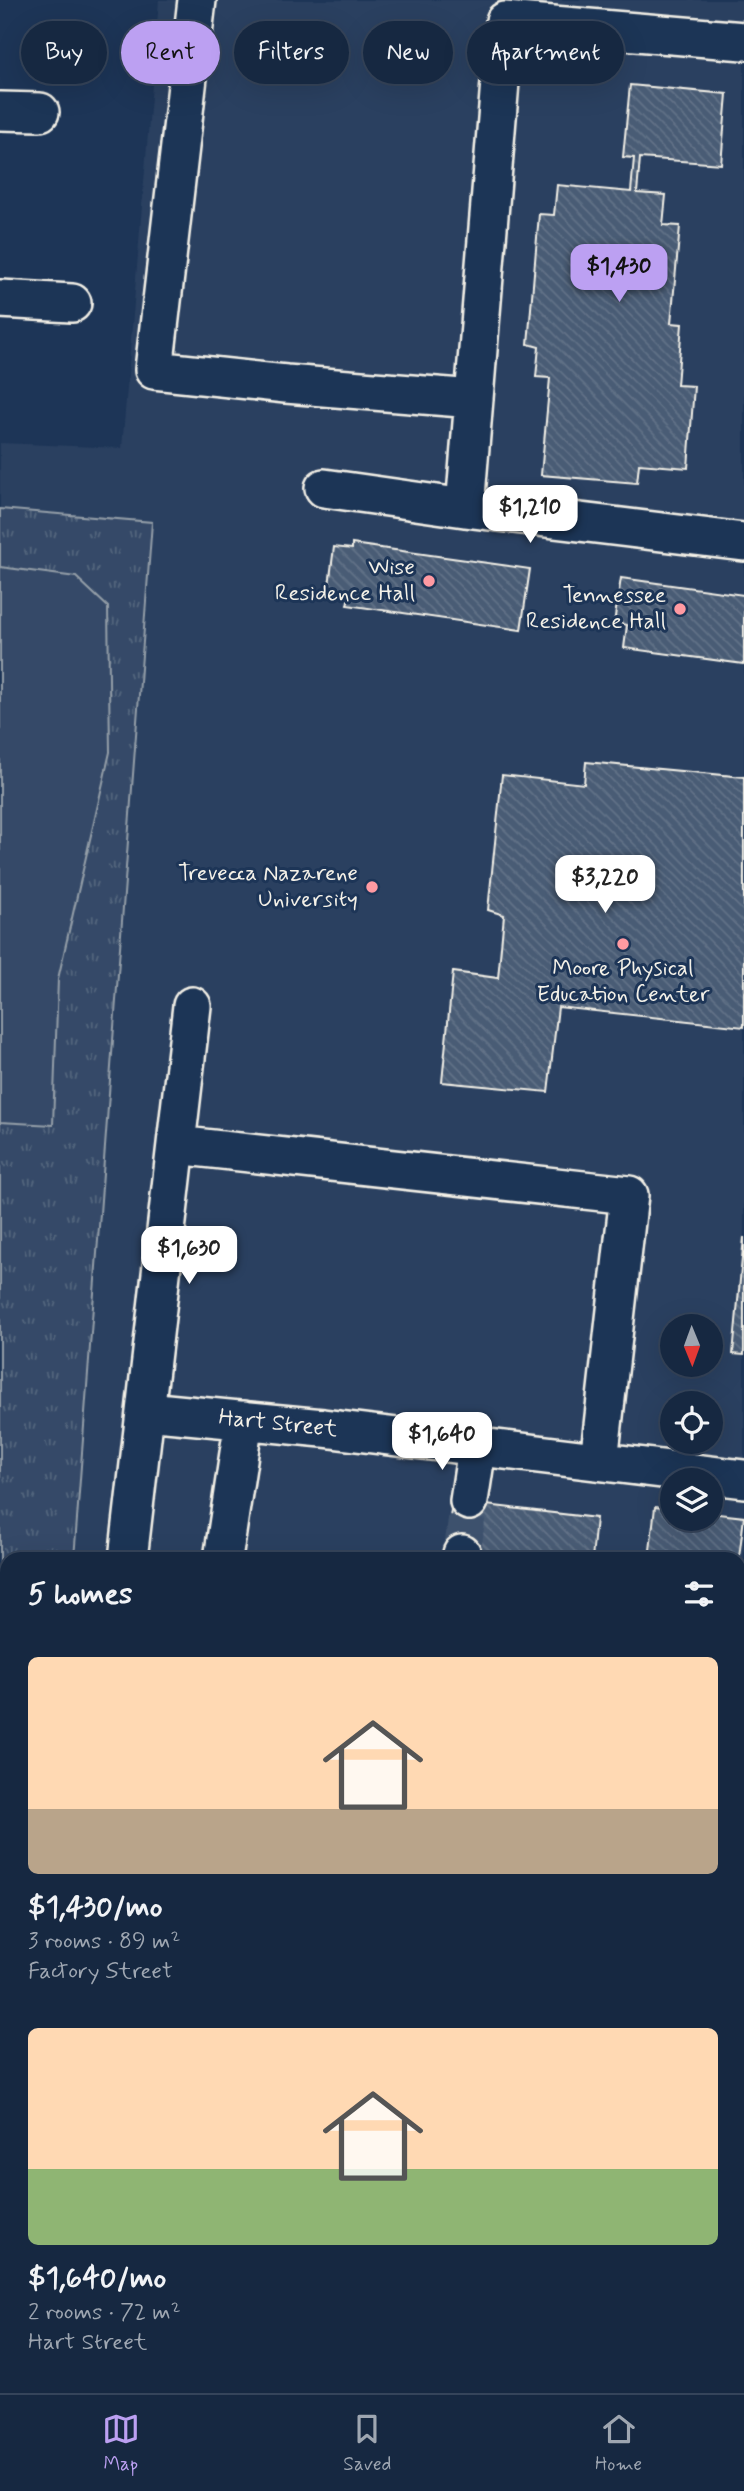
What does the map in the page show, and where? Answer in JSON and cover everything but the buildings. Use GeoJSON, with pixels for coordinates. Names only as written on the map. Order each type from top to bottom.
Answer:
{"type":"FeatureCollection","features":[{"type":"Feature","properties":{"kind":"street"},"geometry":{"type":"LineString","coordinates":[[197,0],[154,370],[474,399]]}},
{"type":"Feature","properties":{"kind":"street"},"geometry":{"type":"LineString","coordinates":[[465,509],[505,21],[744,41]]}},
{"type":"Feature","properties":{"kind":"street"},"geometry":{"type":"LineString","coordinates":[[0,111],[40,112]]}},
{"type":"Feature","properties":{"kind":"street"},"geometry":{"type":"LineString","coordinates":[[0,299],[72,303]]}},
{"type":"Feature","properties":{"kind":"street"},"geometry":{"type":"LineString","coordinates":[[324,488],[465,509],[744,542]]}},
{"type":"Feature","properties":{"kind":"street"},"geometry":{"type":"LineString","coordinates":[[129,1552],[192,1006]]}},
{"type":"Feature","properties":{"kind":"street"},"geometry":{"type":"LineString","coordinates":[[176,1145],[629,1195],[599,1461]]}},
{"type":"Feature","properties":{"kind":"street","name":"Hart Street"},"geometry":{"type":"LineString","coordinates":[[146,1411],[244,1420],[744,1479]]}},
{"type":"Feature","properties":{"kind":"street"},"geometry":{"type":"LineString","coordinates":[[224,1552],[244,1420]]}},
{"type":"Feature","properties":{"kind":"street"},"geometry":{"type":"LineString","coordinates":[[470,1500],[477,1448]]}},
{"type":"Feature","properties":{"kind":"shaded area","name":"Trevecca Nazarene University"},"geometry":{"type":"Polygon","coordinates":[[[159,0],[744,0],[744,1552],[0,1552],[0,443],[122,448],[152,84],[220,84],[220,21],[157,21],[159,0]]]}},
{"type":"Feature","properties":{"kind":"green space"},"geometry":{"type":"Polygon","coordinates":[[[0,509],[152,522],[75,1552],[0,1552],[0,509]]]}},
{"type":"Feature","properties":{"kind":"green space"},"geometry":{"type":"Polygon","coordinates":[[[0,567],[76,577],[108,607],[110,752],[58,979],[53,1125],[0,1122],[0,567]]]}},
{"type":"Feature","properties":{"kind":"tunnel"},"geometry":{"type":"LineString","coordinates":[[462,1552],[469,1501]]}},
{"type":"Feature","properties":{"kind":"place","name":"Wise Residence Hall"},"geometry":{"type":"Point","coordinates":[429,581]}},
{"type":"Feature","properties":{"kind":"place","name":"Tennessee Residence Hall"},"geometry":{"type":"Point","coordinates":[680,609]}},
{"type":"Feature","properties":{"kind":"place","name":"Trevecca Nazarene University"},"geometry":{"type":"Point","coordinates":[372,887]}},
{"type":"Feature","properties":{"kind":"place","name":"Moore Physical Education Center"},"geometry":{"type":"Point","coordinates":[623,944]}}]}
